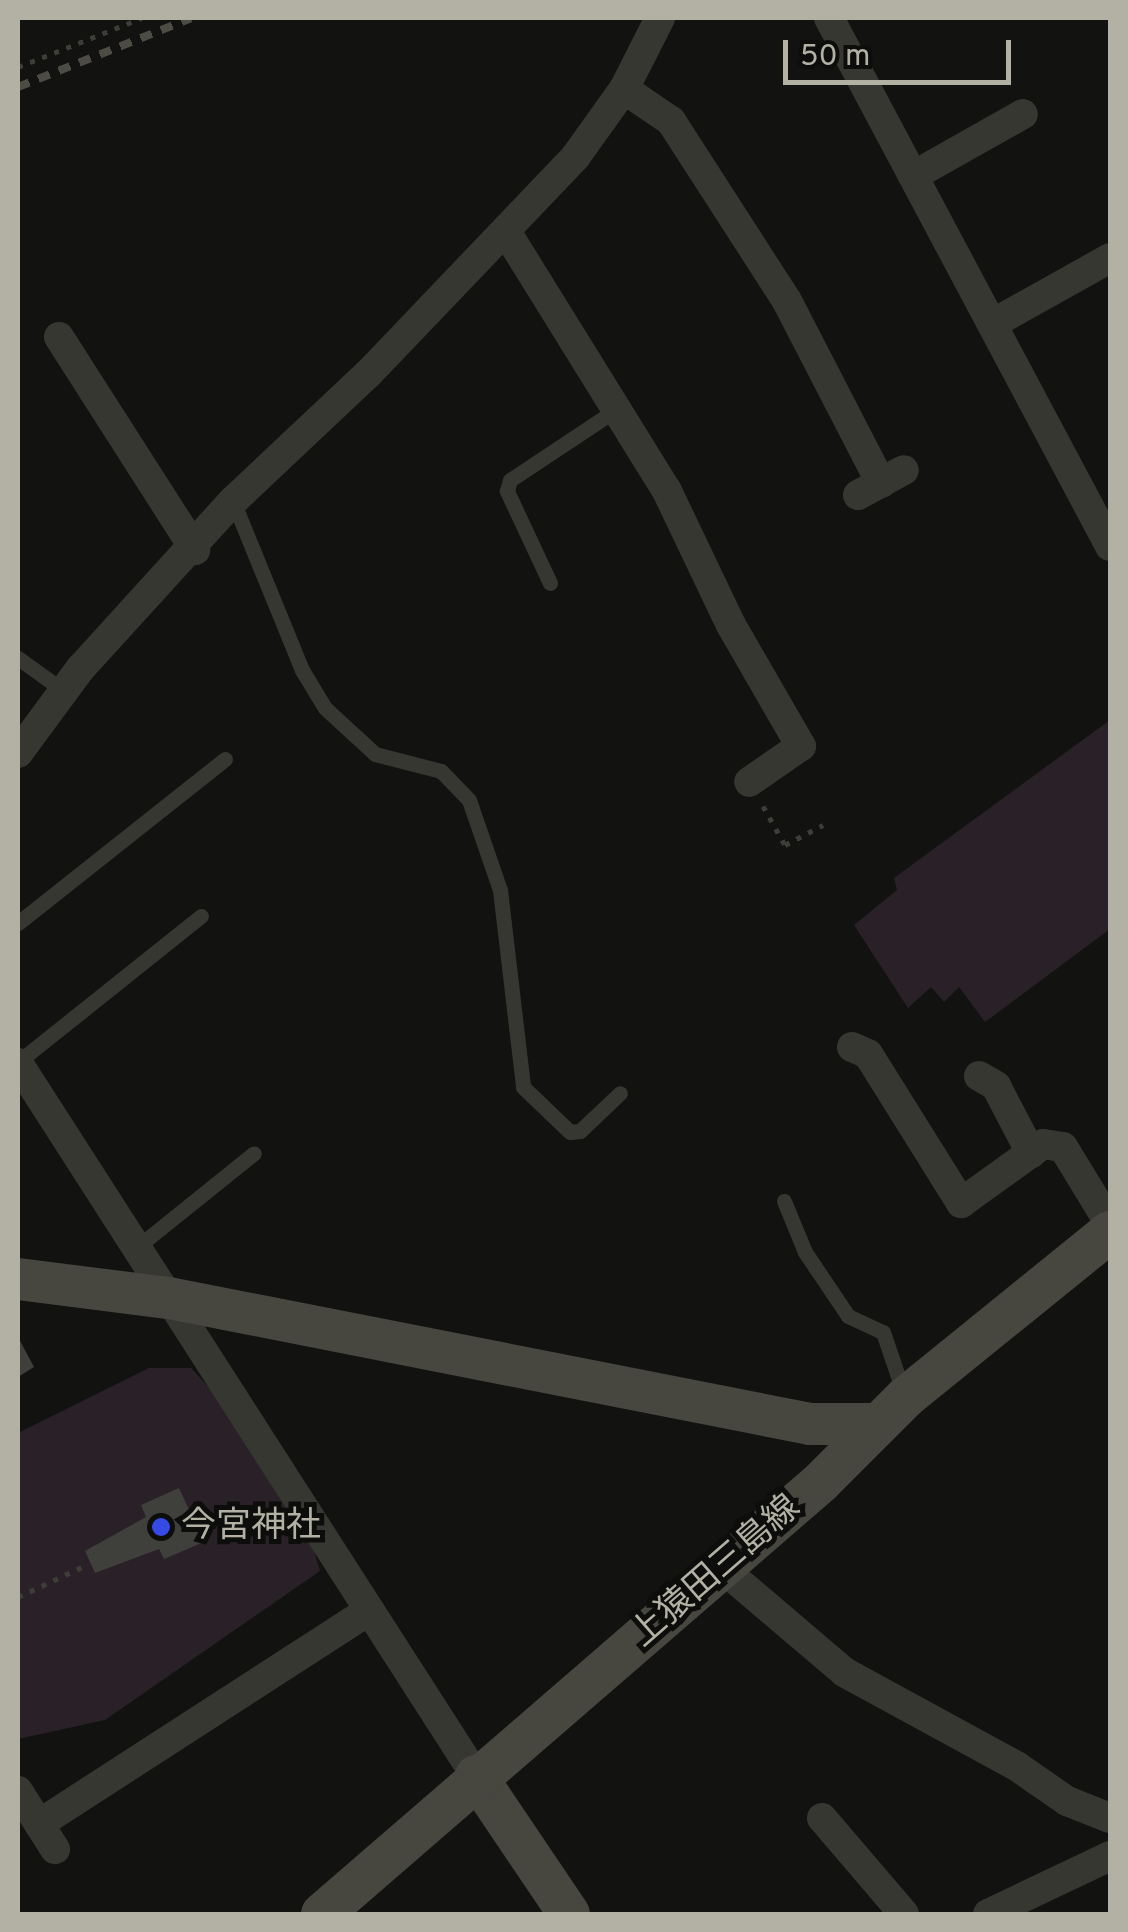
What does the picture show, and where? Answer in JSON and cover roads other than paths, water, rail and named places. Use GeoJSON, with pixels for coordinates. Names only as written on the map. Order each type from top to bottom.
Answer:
{"type":"FeatureCollection","features":[{"type":"Feature","properties":{"kind":"street"},"geometry":{"type":"LineString","coordinates":[[18,754],[64,691],[234,501],[507,233],[576,156],[624,89],[660,18]]}},
{"type":"Feature","properties":{"kind":"street"},"geometry":{"type":"LineString","coordinates":[[829,18],[1110,546]]}},
{"type":"Feature","properties":{"kind":"street"},"geometry":{"type":"LineString","coordinates":[[624,89],[671,121],[787,301],[881,483]]}},
{"type":"Feature","properties":{"kind":"street"},"geometry":{"type":"LineString","coordinates":[[913,176],[1022,114]]}},
{"type":"Feature","properties":{"kind":"street"},"geometry":{"type":"LineString","coordinates":[[507,233],[617,410],[801,746],[749,782]]}},
{"type":"Feature","properties":{"kind":"street"},"geometry":{"type":"LineString","coordinates":[[992,324],[1110,258]]}},
{"type":"Feature","properties":{"kind":"street"},"geometry":{"type":"LineString","coordinates":[[58,336],[194,550]]}},
{"type":"Feature","properties":{"kind":"street"},"geometry":{"type":"LineString","coordinates":[[852,1047],[868,1054],[961,1203],[1042,1144],[1063,1147],[1110,1224]]}},
{"type":"Feature","properties":{"kind":"street"},"geometry":{"type":"LineString","coordinates":[[18,1062],[368,1611],[569,1914]]}},
{"type":"Feature","properties":{"kind":"street"},"geometry":{"type":"LineString","coordinates":[[979,1076],[996,1086],[1030,1153]]}},
{"type":"Feature","properties":{"kind":"street","name":"上猿田三島線"},"geometry":{"type":"LineString","coordinates":[[322,1914],[476,1776],[722,1568],[892,1411],[1110,1232]]}},
{"type":"Feature","properties":{"kind":"street"},"geometry":{"type":"LineString","coordinates":[[18,1279],[168,1298],[810,1424],[892,1411]]}},
{"type":"Feature","properties":{"kind":"street"},"geometry":{"type":"LineString","coordinates":[[722,1568],[844,1672],[1018,1767],[1067,1801],[1110,1818]]}},
{"type":"Feature","properties":{"kind":"street"},"geometry":{"type":"LineString","coordinates":[[18,1791],[47,1836],[368,1611]]}},
{"type":"Feature","properties":{"kind":"street"},"geometry":{"type":"LineString","coordinates":[[822,1818],[904,1914]]}},
{"type":"Feature","properties":{"kind":"street"},"geometry":{"type":"LineString","coordinates":[[988,1914],[1110,1856]]}},
{"type":"Feature","properties":{"kind":"lane"},"geometry":{"type":"LineString","coordinates":[[550,582],[507,491],[510,480],[617,410]]}},
{"type":"Feature","properties":{"kind":"lane"},"geometry":{"type":"LineString","coordinates":[[234,501],[302,670],[325,708],[375,754],[441,771],[469,800],[500,890],[523,1086],[570,1132],[580,1131],[620,1093]]}},
{"type":"Feature","properties":{"kind":"lane"},"geometry":{"type":"LineString","coordinates":[[18,658],[64,691]]}},
{"type":"Feature","properties":{"kind":"lane"},"geometry":{"type":"LineString","coordinates":[[18,923],[225,759]]}},
{"type":"Feature","properties":{"kind":"lane"},"geometry":{"type":"LineString","coordinates":[[18,1062],[201,916]]}},
{"type":"Feature","properties":{"kind":"lane"},"geometry":{"type":"LineString","coordinates":[[136,1248],[254,1153]]}},
{"type":"Feature","properties":{"kind":"lane"},"geometry":{"type":"LineString","coordinates":[[784,1201],[804,1252],[848,1316],[883,1332],[892,1411]]}},
{"type":"Feature","properties":{"kind":"railway"},"geometry":{"type":"LineString","coordinates":[[18,87],[191,18]]}},
{"type":"Feature","properties":{"kind":"place","name":"今宮神社"},"geometry":{"type":"Point","coordinates":[161,1527]}}]}
